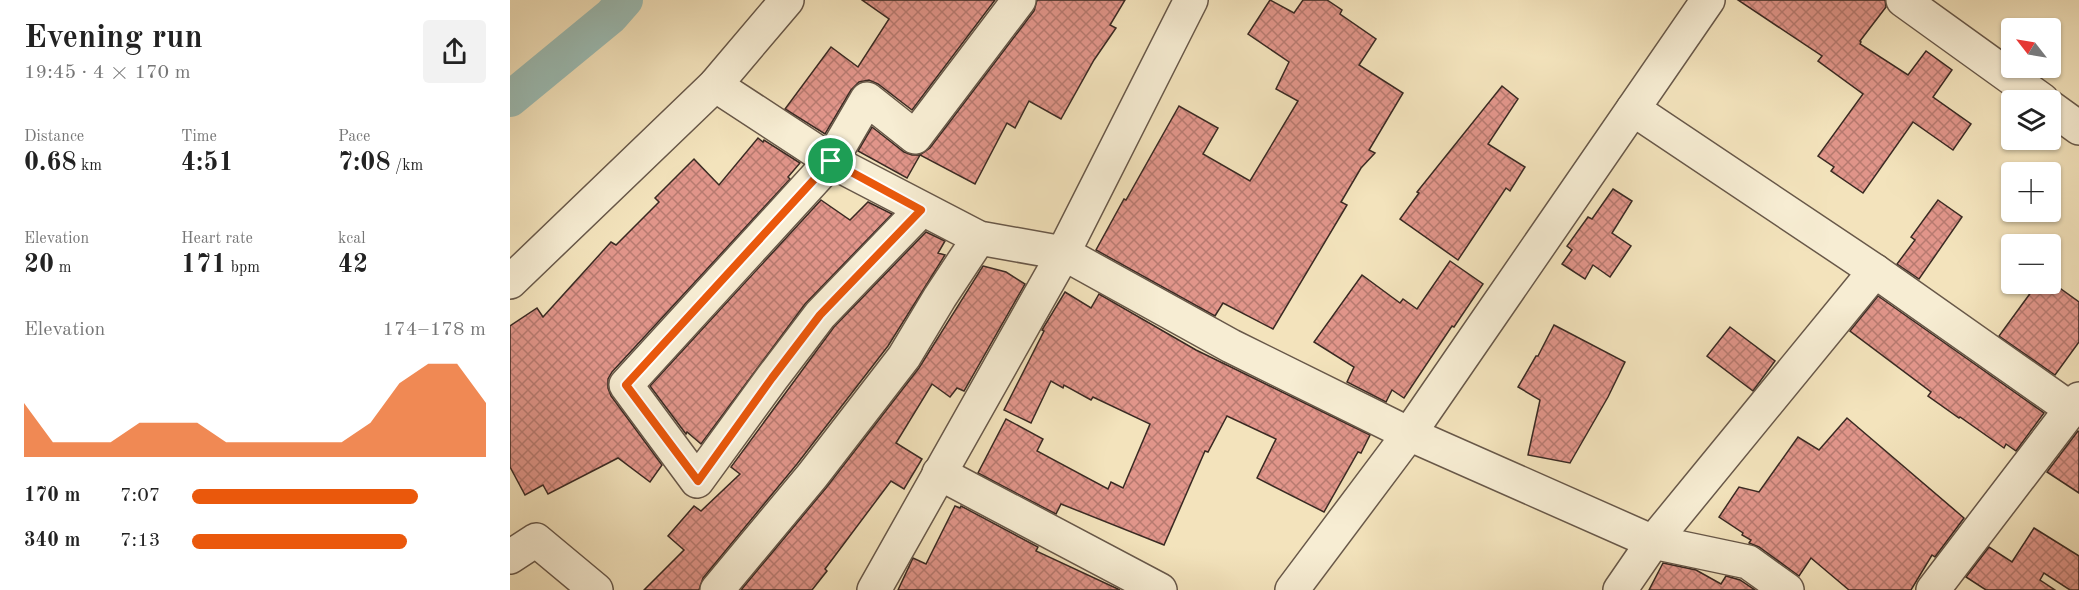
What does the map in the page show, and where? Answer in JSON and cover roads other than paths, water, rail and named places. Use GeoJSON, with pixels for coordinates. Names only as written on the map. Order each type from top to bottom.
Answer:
{"type":"FeatureCollection","features":[{"type":"Feature","properties":{"kind":"street"},"geometry":{"type":"LineString","coordinates":[[510,282],[715,85],[787,0]]}},
{"type":"Feature","properties":{"kind":"street"},"geometry":{"type":"LineString","coordinates":[[921,210],[820,315],[698,481],[626,385],[831,161],[867,99],[915,137],[1019,0]]}},
{"type":"Feature","properties":{"kind":"street"},"geometry":{"type":"LineString","coordinates":[[874,590],[1063,253],[1191,0]]}},
{"type":"Feature","properties":{"kind":"street"},"geometry":{"type":"LineString","coordinates":[[1292,590],[1409,434],[1708,0]]}},
{"type":"Feature","properties":{"kind":"street"},"geometry":{"type":"LineString","coordinates":[[1903,0],[2028,90]]}},
{"type":"Feature","properties":{"kind":"street"},"geometry":{"type":"LineString","coordinates":[[715,85],[831,161],[921,210],[979,238],[1063,253],[1231,346],[1409,434],[1653,542],[1748,562],[1787,590]]}},
{"type":"Feature","properties":{"kind":"street"},"geometry":{"type":"LineString","coordinates":[[1633,109],[2075,404],[1933,590]]}},
{"type":"Feature","properties":{"kind":"street"},"geometry":{"type":"LineString","coordinates":[[2061,115],[2079,128]]}},
{"type":"Feature","properties":{"kind":"street"},"geometry":{"type":"LineString","coordinates":[[717,590],[812,476],[904,357],[979,238]]}},
{"type":"Feature","properties":{"kind":"street"},"geometry":{"type":"LineString","coordinates":[[1620,590],[1653,542],[1875,271]]}},
{"type":"Feature","properties":{"kind":"street"},"geometry":{"type":"LineString","coordinates":[[939,473],[1160,590]]}},
{"type":"Feature","properties":{"kind":"street"},"geometry":{"type":"LineString","coordinates":[[510,557],[536,540],[596,590]]}},
{"type":"Feature","properties":{"kind":"waterway"},"geometry":{"type":"LineString","coordinates":[[510,99],[611,16],[625,0]]}}]}
